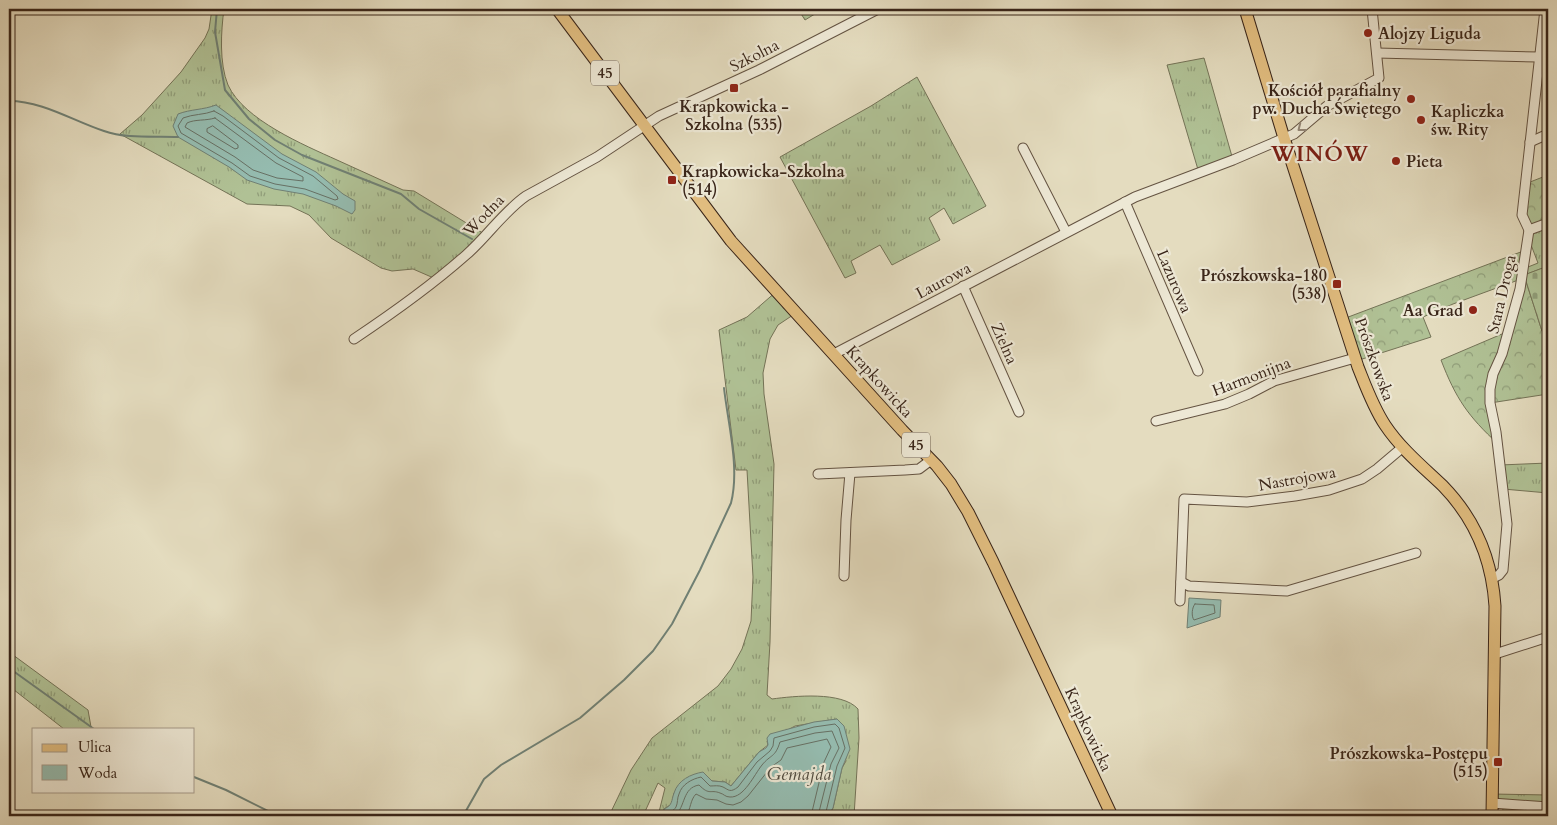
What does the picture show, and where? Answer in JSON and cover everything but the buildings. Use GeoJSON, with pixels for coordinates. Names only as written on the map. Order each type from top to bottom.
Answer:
{"type":"FeatureCollection","features":[{"type":"Feature","properties":{"kind":"main road","name":"Krapkowicka"},"geometry":{"type":"LineString","coordinates":[[557,9],[731,241],[951,484],[968,512],[1034,648],[1112,816]]}},
{"type":"Feature","properties":{"kind":"main road","name":"Prószkowska"},"geometry":{"type":"LineString","coordinates":[[1245,9],[1284,138],[1369,396],[1386,426],[1403,447],[1444,487],[1468,516],[1482,542],[1493,578],[1495,606],[1492,816]]}},
{"type":"Feature","properties":{"kind":"street","name":"Szkolna"},"geometry":{"type":"LineString","coordinates":[[643,125],[759,70],[878,9]]}},
{"type":"Feature","properties":{"kind":"street"},"geometry":{"type":"LineString","coordinates":[[1372,9],[1377,53],[1539,57]]}},
{"type":"Feature","properties":{"kind":"street","name":"Stara Droga"},"geometry":{"type":"LineString","coordinates":[[1493,578],[1503,570],[1507,524],[1496,432],[1490,403],[1490,389],[1516,308],[1529,230],[1522,215],[1545,9]]}},
{"type":"Feature","properties":{"kind":"street","name":"Laurowa"},"geometry":{"type":"LineString","coordinates":[[834,354],[1125,202],[1296,132],[1327,106],[1379,78],[1377,53]]}},
{"type":"Feature","properties":{"kind":"street","name":"Wodna"},"geometry":{"type":"LineString","coordinates":[[354,339],[430,285],[466,255],[516,203],[598,156],[643,125]]}},
{"type":"Feature","properties":{"kind":"street"},"geometry":{"type":"LineString","coordinates":[[1530,142],[1548,134]]}},
{"type":"Feature","properties":{"kind":"street"},"geometry":{"type":"LineString","coordinates":[[1023,148],[1066,232]]}},
{"type":"Feature","properties":{"kind":"street","name":"Lazurowa"},"geometry":{"type":"LineString","coordinates":[[1125,202],[1198,372]]}},
{"type":"Feature","properties":{"kind":"street"},"geometry":{"type":"LineString","coordinates":[[1529,230],[1548,223]]}},
{"type":"Feature","properties":{"kind":"street","name":"Zielna"},"geometry":{"type":"LineString","coordinates":[[963,286],[1019,412]]}},
{"type":"Feature","properties":{"kind":"street","name":"Harmonijna"},"geometry":{"type":"LineString","coordinates":[[1156,421],[1224,404],[1274,381],[1355,358]]}},
{"type":"Feature","properties":{"kind":"street","name":"Nastrojowa"},"geometry":{"type":"LineString","coordinates":[[1181,582],[1184,498],[1246,502],[1329,490],[1362,479],[1403,447]]}},
{"type":"Feature","properties":{"kind":"street"},"geometry":{"type":"LineString","coordinates":[[818,474],[918,468],[931,460]]}},
{"type":"Feature","properties":{"kind":"street"},"geometry":{"type":"LineString","coordinates":[[844,576],[850,473]]}},
{"type":"Feature","properties":{"kind":"street"},"geometry":{"type":"LineString","coordinates":[[1180,601],[1181,582],[1189,586],[1287,590],[1416,553]]}},
{"type":"Feature","properties":{"kind":"street"},"geometry":{"type":"LineString","coordinates":[[1495,654],[1548,637]]}},
{"type":"Feature","properties":{"kind":"street"},"geometry":{"type":"LineString","coordinates":[[1492,803],[1548,807]]}},
{"type":"Feature","properties":{"kind":"green space"},"geometry":{"type":"Polygon","coordinates":[[[212,9],[224,9],[222,47],[225,76],[236,98],[247,109],[292,139],[403,190],[414,191],[486,235],[436,279],[413,269],[392,271],[381,268],[331,238],[309,215],[290,206],[247,204],[120,134],[142,115],[181,72],[205,38],[209,29],[212,9]]]}},
{"type":"Feature","properties":{"kind":"green space"},"geometry":{"type":"Polygon","coordinates":[[[798,9],[823,9],[805,20],[798,9]]]}},
{"type":"Feature","properties":{"kind":"green space"},"geometry":{"type":"Polygon","coordinates":[[[1204,58],[1233,160],[1199,173],[1167,65],[1204,58]]]}},
{"type":"Feature","properties":{"kind":"green space"},"geometry":{"type":"Polygon","coordinates":[[[917,77],[986,206],[953,224],[944,208],[929,218],[940,240],[892,265],[880,245],[851,261],[856,273],[845,278],[780,157],[871,106],[917,77]]]}},
{"type":"Feature","properties":{"kind":"green space"},"geometry":{"type":"Polygon","coordinates":[[[1548,175],[1548,223],[1529,230],[1522,215],[1525,184],[1548,175]]]}},
{"type":"Feature","properties":{"kind":"green space"},"geometry":{"type":"Polygon","coordinates":[[[1548,223],[1548,266],[1522,276],[1523,269],[1538,263],[1528,237],[1529,230],[1548,223]]]}},
{"type":"Feature","properties":{"kind":"green space"},"geometry":{"type":"Polygon","coordinates":[[[1526,250],[1524,275],[1542,331],[1548,328],[1548,394],[1490,403],[1498,444],[1464,406],[1452,386],[1441,360],[1509,331],[1521,279],[1423,317],[1431,337],[1356,361],[1343,319],[1526,250]]]}},
{"type":"Feature","properties":{"kind":"green space"},"geometry":{"type":"Polygon","coordinates":[[[1548,266],[1548,328],[1542,331],[1524,275],[1548,266]]]}},
{"type":"Feature","properties":{"kind":"green space"},"geometry":{"type":"Polygon","coordinates":[[[777,291],[796,313],[778,325],[770,339],[763,373],[764,394],[774,464],[767,695],[772,699],[805,696],[830,697],[851,703],[858,709],[859,738],[854,816],[828,816],[833,808],[842,768],[846,761],[837,719],[795,726],[767,741],[768,745],[759,752],[731,786],[725,782],[709,779],[674,793],[672,804],[664,809],[664,816],[658,816],[665,788],[658,783],[643,816],[609,816],[631,770],[652,738],[718,686],[731,669],[742,649],[751,621],[753,577],[747,470],[736,470],[719,330],[747,317],[777,291]]]}},
{"type":"Feature","properties":{"kind":"green space"},"geometry":{"type":"Polygon","coordinates":[[[1548,463],[1548,493],[1503,489],[1500,465],[1548,463]]]}},
{"type":"Feature","properties":{"kind":"green space"},"geometry":{"type":"Polygon","coordinates":[[[9,652],[88,710],[92,728],[63,728],[9,686],[9,652]]]}},
{"type":"Feature","properties":{"kind":"green space"},"geometry":{"type":"Polygon","coordinates":[[[1492,794],[1548,795],[1548,816],[1502,816],[1503,809],[1492,803],[1492,794]]]}},
{"type":"Feature","properties":{"kind":"water"},"geometry":{"type":"Polygon","coordinates":[[[216,105],[282,154],[316,172],[343,194],[355,201],[355,210],[352,214],[303,194],[274,189],[247,180],[229,167],[178,137],[173,126],[178,114],[216,105]]]}},
{"type":"Feature","properties":{"kind":"water"},"geometry":{"type":"Polygon","coordinates":[[[1189,598],[1221,600],[1220,617],[1187,628],[1189,598]]]}},
{"type":"Feature","properties":{"kind":"water","name":"Gemajda"},"geometry":{"type":"Polygon","coordinates":[[[837,719],[844,726],[850,749],[842,768],[833,808],[828,816],[664,816],[664,809],[670,804],[676,788],[685,778],[703,772],[712,781],[725,782],[731,786],[759,752],[766,748],[768,745],[767,738],[770,734],[814,722],[837,719]]]}},
{"type":"Feature","properties":{"kind":"waterway"},"geometry":{"type":"LineString","coordinates":[[217,9],[215,32],[225,90],[249,119],[275,140],[302,155],[401,194],[419,209],[472,239]]}},
{"type":"Feature","properties":{"kind":"waterway"},"geometry":{"type":"LineString","coordinates":[[9,101],[34,104],[113,134],[178,137]]}},
{"type":"Feature","properties":{"kind":"waterway"},"geometry":{"type":"LineString","coordinates":[[463,816],[484,779],[501,765],[580,718],[624,680],[653,651],[672,624],[700,570],[731,503],[734,461],[724,388]]}},
{"type":"Feature","properties":{"kind":"waterway"},"geometry":{"type":"LineString","coordinates":[[9,668],[93,728]]}},
{"type":"Feature","properties":{"kind":"waterway"},"geometry":{"type":"LineString","coordinates":[[195,777],[226,790],[278,816]]}},
{"type":"Feature","properties":{"kind":"place","name":"Alojzy Liguda"},"geometry":{"type":"Point","coordinates":[1368,33]}},
{"type":"Feature","properties":{"kind":"place","name":"Krapkowicka - Szkolna (535)"},"geometry":{"type":"Point","coordinates":[734,88]}},
{"type":"Feature","properties":{"kind":"place","name":"Kościół parafialny pw. Ducha Świętego"},"geometry":{"type":"Point","coordinates":[1411,99]}},
{"type":"Feature","properties":{"kind":"place","name":"Kapliczka św. Rity"},"geometry":{"type":"Point","coordinates":[1421,120]}},
{"type":"Feature","properties":{"kind":"place","name":"Pieta"},"geometry":{"type":"Point","coordinates":[1396,161]}},
{"type":"Feature","properties":{"kind":"place","name":"Krapkowicka-Szkolna (514)"},"geometry":{"type":"Point","coordinates":[672,180]}},
{"type":"Feature","properties":{"kind":"place","name":"Prószkowska-180 (538)"},"geometry":{"type":"Point","coordinates":[1337,284]}},
{"type":"Feature","properties":{"kind":"place","name":"Aa Grad"},"geometry":{"type":"Point","coordinates":[1473,310]}},
{"type":"Feature","properties":{"kind":"place","name":"Prószkowska-Postępu (515)"},"geometry":{"type":"Point","coordinates":[1498,762]}},
{"type":"Feature","properties":{"kind":"district","name":"WINÓW"},"geometry":{"type":"Point","coordinates":[1320,154]}}]}
